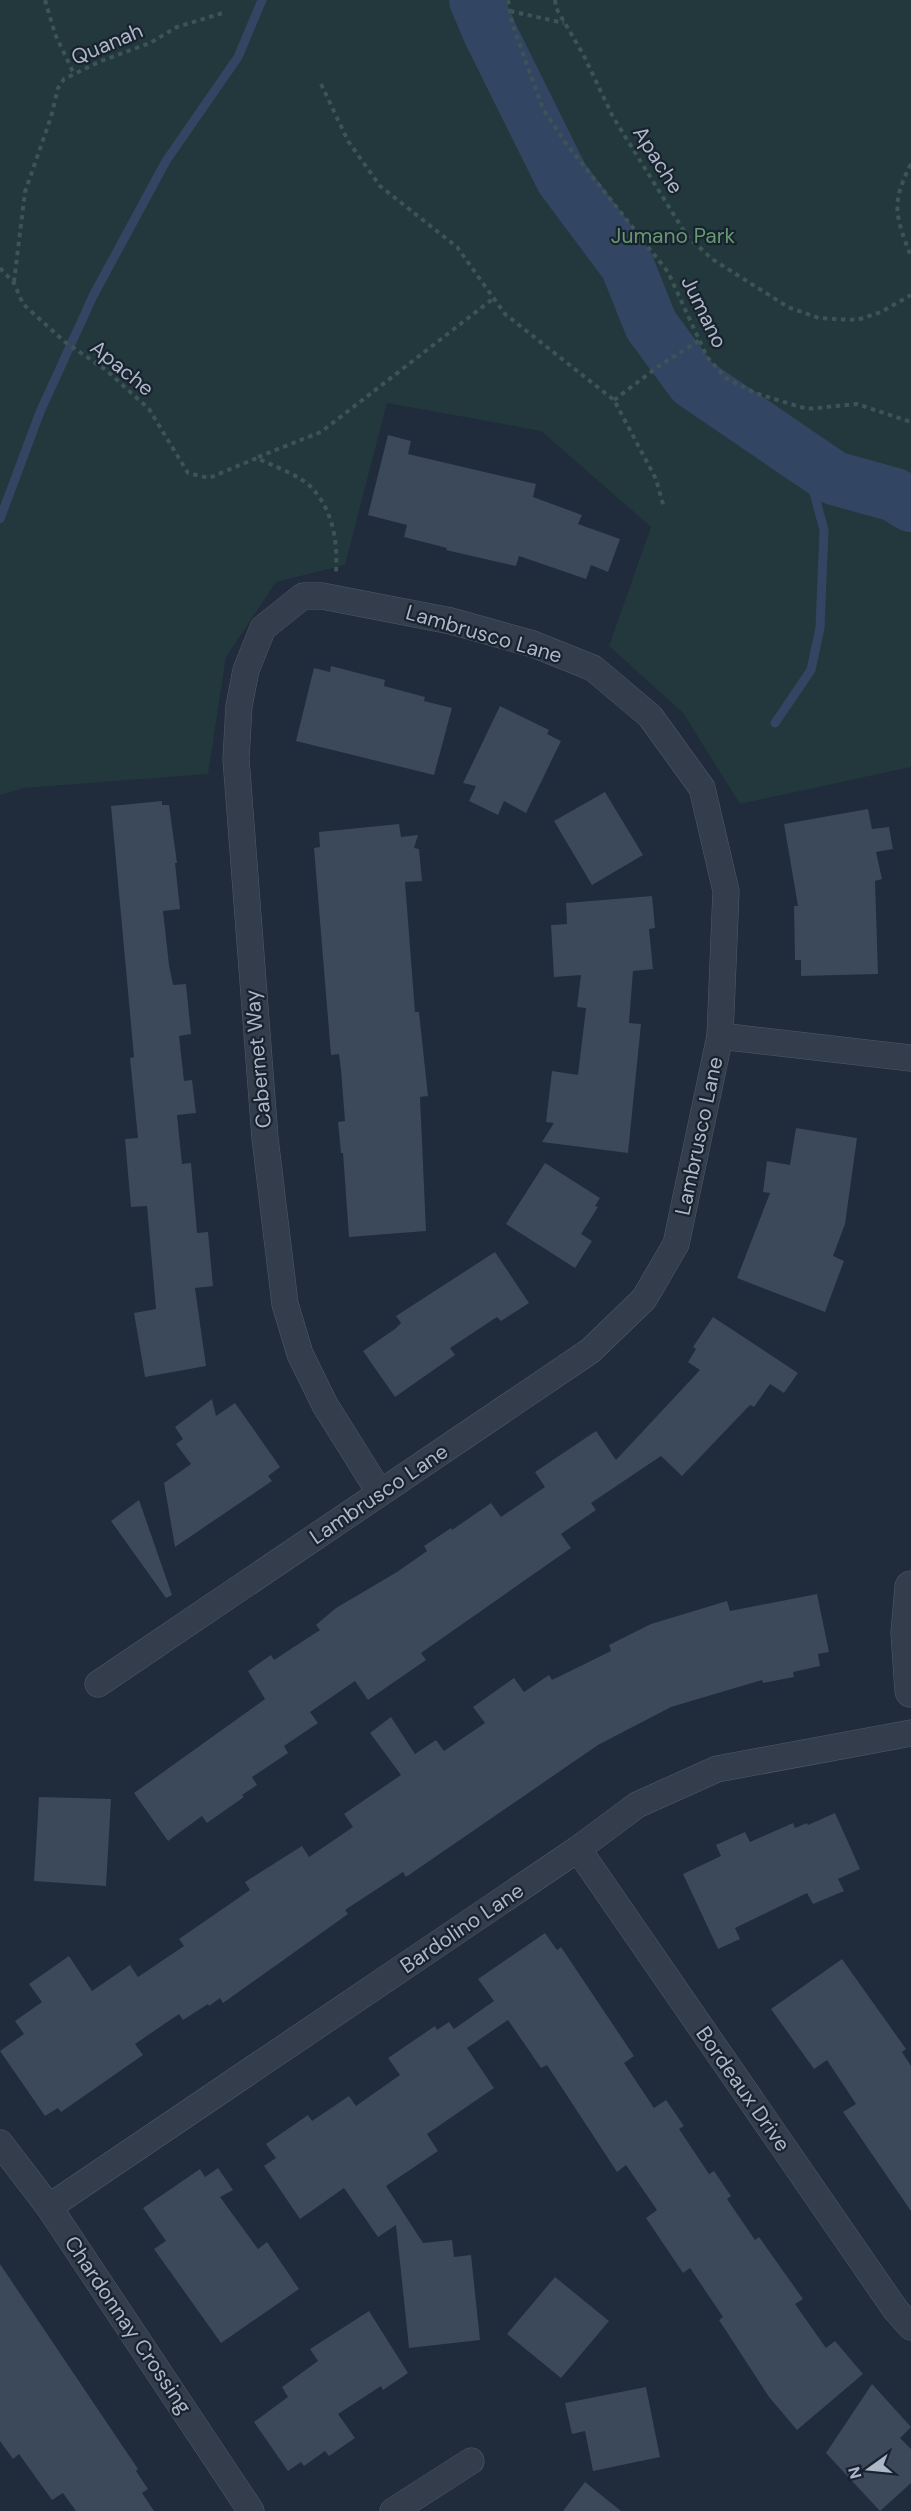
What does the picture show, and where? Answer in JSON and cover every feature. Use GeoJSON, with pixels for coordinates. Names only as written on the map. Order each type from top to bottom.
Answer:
{"type":"FeatureCollection","features":[{"type":"Feature","properties":{"kind":"street","name":"Lambrusco Lane"},"geometry":{"type":"LineString","coordinates":[[98,1684],[590,1351],[644,1299],[676,1244],[720,1036],[726,891],[702,788],[650,716],[593,668],[534,644],[451,621],[333,598],[303,596],[281,612]]}},
{"type":"Feature","properties":{"kind":"street","name":"Cabernet Way"},"geometry":{"type":"LineString","coordinates":[[281,612],[262,628],[246,670],[238,706],[236,759],[265,1138],[285,1304],[300,1353],[325,1405],[381,1493]]}},
{"type":"Feature","properties":{"kind":"street"},"geometry":{"type":"LineString","coordinates":[[720,1036],[911,1058]]}},
{"type":"Feature","properties":{"kind":"street"},"geometry":{"type":"LineString","coordinates":[[911,1587],[907,1633],[911,1691]]}},
{"type":"Feature","properties":{"kind":"street","name":"Bardolino Lane"},"geometry":{"type":"LineString","coordinates":[[49,2207],[578,1849],[638,1805],[717,1769],[911,1733]]}},
{"type":"Feature","properties":{"kind":"street","name":"Bordeaux Drive"},"geometry":{"type":"LineString","coordinates":[[578,1849],[895,2309],[911,2327]]}},
{"type":"Feature","properties":{"kind":"street","name":"Chardonnay Crossing"},"geometry":{"type":"LineString","coordinates":[[0,2143],[49,2207],[251,2511]]}},
{"type":"Feature","properties":{"kind":"street"},"geometry":{"type":"LineString","coordinates":[[393,2511],[471,2461]]}},
{"type":"Feature","properties":{"kind":"path"},"geometry":{"type":"LineString","coordinates":[[45,0],[55,34],[74,74]]}},
{"type":"Feature","properties":{"kind":"path","name":"Jumano"},"geometry":{"type":"LineString","coordinates":[[508,0],[512,23],[543,109],[565,142],[668,272],[707,357],[726,378],[755,393],[807,409],[857,404],[911,422]]}},
{"type":"Feature","properties":{"kind":"path","name":"Apache"},"geometry":{"type":"LineString","coordinates":[[555,0],[556,8],[583,54],[613,117],[687,236],[712,259],[788,307],[819,318],[857,320],[881,312],[911,295]]}},
{"type":"Feature","properties":{"kind":"path"},"geometry":{"type":"LineString","coordinates":[[510,11],[565,23]]}},
{"type":"Feature","properties":{"kind":"path","name":"Quanah"},"geometry":{"type":"LineString","coordinates":[[14,283],[25,192],[51,117],[58,88],[64,79],[101,61],[150,43],[177,27],[226,12]]}},
{"type":"Feature","properties":{"kind":"path"},"geometry":{"type":"LineString","coordinates":[[321,84],[348,141],[380,186],[458,247],[505,314],[614,400],[656,479],[664,508]]}},
{"type":"Feature","properties":{"kind":"path"},"geometry":{"type":"LineString","coordinates":[[911,164],[899,186],[896,215],[911,257]]}},
{"type":"Feature","properties":{"kind":"path","name":"Apache"},"geometry":{"type":"LineString","coordinates":[[0,268],[14,283],[23,304],[65,342],[106,370],[149,409],[188,473],[209,478],[321,432],[494,298]]}},
{"type":"Feature","properties":{"kind":"path"},"geometry":{"type":"LineString","coordinates":[[614,400],[659,366],[700,340]]}},
{"type":"Feature","properties":{"kind":"path"},"geometry":{"type":"LineString","coordinates":[[257,458],[311,487],[332,521],[337,550],[333,598]]}},
{"type":"Feature","properties":{"kind":"green space","name":"Jumano Park"},"geometry":{"type":"Polygon","coordinates":[[[0,0],[911,0],[911,767],[740,804],[683,713],[609,646],[651,527],[541,431],[387,403],[345,565],[276,582],[226,657],[208,774],[24,788],[0,795],[0,0]]]}},
{"type":"Feature","properties":{"kind":"building"},"geometry":{"type":"Polygon","coordinates":[[[388,435],[411,441],[408,454],[536,484],[533,497],[582,515],[578,524],[620,539],[608,572],[591,565],[586,579],[519,556],[516,566],[446,550],[447,548],[404,537],[407,525],[368,515],[388,435]]]}},
{"type":"Feature","properties":{"kind":"building"},"geometry":{"type":"Polygon","coordinates":[[[331,666],[385,680],[384,686],[425,697],[424,701],[452,708],[434,775],[296,741],[314,668],[330,672],[331,666]]]}},
{"type":"Feature","properties":{"kind":"building"},"geometry":{"type":"Polygon","coordinates":[[[500,706],[549,730],[547,734],[561,741],[526,813],[504,801],[498,815],[469,801],[476,786],[463,783],[500,706]]]}},
{"type":"Feature","properties":{"kind":"building"},"geometry":{"type":"Polygon","coordinates":[[[605,792],[643,855],[592,885],[554,821],[605,792]]]}},
{"type":"Feature","properties":{"kind":"building"},"geometry":{"type":"Polygon","coordinates":[[[162,801],[162,805],[169,805],[177,863],[175,863],[180,909],[163,911],[173,985],[186,984],[191,1034],[179,1036],[184,1081],[192,1080],[196,1113],[177,1115],[182,1164],[191,1163],[197,1233],[208,1232],[213,1286],[195,1288],[206,1366],[145,1377],[134,1313],[156,1309],[147,1206],[131,1207],[125,1139],[138,1138],[130,1058],[134,1057],[111,806],[162,801]]]}},
{"type":"Feature","properties":{"kind":"building"},"geometry":{"type":"Polygon","coordinates":[[[868,809],[872,829],[889,827],[893,849],[876,852],[882,879],[875,881],[878,974],[801,976],[801,960],[795,960],[794,906],[798,906],[784,824],[868,809]]]}},
{"type":"Feature","properties":{"kind":"building"},"geometry":{"type":"Polygon","coordinates":[[[399,824],[401,837],[418,835],[414,848],[419,849],[422,881],[405,882],[415,1012],[419,1012],[428,1096],[420,1097],[426,1231],[349,1237],[343,1153],[341,1153],[338,1122],[345,1121],[341,1070],[339,1054],[331,1055],[314,848],[320,847],[319,832],[399,824]]]}},
{"type":"Feature","properties":{"kind":"building"},"geometry":{"type":"Polygon","coordinates":[[[652,896],[655,928],[649,929],[653,969],[633,971],[629,1023],[641,1024],[628,1153],[542,1142],[554,1123],[546,1122],[552,1071],[578,1075],[586,1008],[577,1007],[581,975],[554,977],[551,925],[567,924],[566,903],[652,896]]]}},
{"type":"Feature","properties":{"kind":"building"},"geometry":{"type":"Polygon","coordinates":[[[796,1128],[857,1138],[845,1224],[833,1256],[844,1261],[825,1312],[737,1278],[770,1193],[763,1192],[767,1161],[790,1165],[796,1128]]]}},
{"type":"Feature","properties":{"kind":"building"},"geometry":{"type":"Polygon","coordinates":[[[545,1163],[600,1198],[595,1206],[598,1207],[581,1234],[592,1241],[575,1268],[506,1224],[545,1163]]]}},
{"type":"Feature","properties":{"kind":"building"},"geometry":{"type":"Polygon","coordinates":[[[495,1252],[529,1303],[501,1321],[497,1317],[450,1348],[455,1355],[395,1397],[363,1351],[401,1323],[396,1316],[495,1252]]]}},
{"type":"Feature","properties":{"kind":"building"},"geometry":{"type":"Polygon","coordinates":[[[713,1317],[798,1373],[784,1393],[770,1384],[754,1407],[750,1405],[682,1476],[661,1456],[591,1503],[596,1510],[561,1534],[571,1548],[421,1653],[426,1660],[368,1700],[355,1681],[310,1712],[318,1723],[284,1746],[288,1753],[252,1777],[257,1785],[242,1795],[244,1797],[207,1823],[202,1816],[168,1841],[134,1793],[265,1699],[248,1671],[271,1655],[274,1660],[320,1630],[316,1625],[336,1608],[397,1572],[427,1551],[424,1546],[491,1503],[501,1517],[545,1487],[535,1472],[596,1431],[616,1460],[700,1370],[688,1362],[696,1349],[693,1347],[713,1317]]]}},
{"type":"Feature","properties":{"kind":"building"},"geometry":{"type":"Polygon","coordinates":[[[212,1399],[216,1416],[235,1403],[280,1467],[268,1476],[272,1481],[175,1547],[164,1483],[191,1464],[176,1444],[183,1439],[175,1427],[212,1399]]]}},
{"type":"Feature","properties":{"kind":"building"},"geometry":{"type":"Polygon","coordinates":[[[139,1500],[172,1595],[166,1598],[111,1521],[139,1500]]]}},
{"type":"Feature","properties":{"kind":"building"},"geometry":{"type":"Polygon","coordinates":[[[817,1594],[829,1652],[818,1654],[820,1666],[793,1672],[794,1677],[763,1683],[762,1680],[671,1707],[598,1745],[406,1877],[403,1872],[345,1910],[348,1914],[223,2003],[220,1998],[183,2020],[179,2014],[135,2044],[143,2055],[61,2112],[58,2108],[45,2116],[0,2051],[24,2034],[15,2021],[42,2002],[29,1984],[69,1956],[92,1991],[130,1965],[138,1977],[184,1946],[179,1939],[250,1890],[245,1882],[302,1846],[309,1857],[353,1827],[344,1814],[401,1775],[370,1733],[391,1717],[415,1754],[436,1740],[444,1751],[485,1723],[473,1707],[514,1678],[524,1692],[549,1675],[552,1680],[611,1651],[609,1645],[651,1624],[727,1601],[730,1611],[817,1594]]]}},
{"type":"Feature","properties":{"kind":"building"},"geometry":{"type":"Polygon","coordinates":[[[39,1797],[111,1799],[106,1886],[34,1881],[39,1797]]]}},
{"type":"Feature","properties":{"kind":"building"},"geometry":{"type":"Polygon","coordinates":[[[835,1813],[860,1869],[838,1879],[844,1891],[813,1904],[807,1893],[735,1928],[740,1939],[718,1949],[683,1874],[721,1856],[716,1845],[745,1832],[750,1842],[793,1823],[795,1828],[807,1823],[808,1825],[835,1813]]]}},
{"type":"Feature","properties":{"kind":"building"},"geometry":{"type":"Polygon","coordinates":[[[545,1933],[557,1950],[561,1947],[634,2056],[624,2063],[654,2108],[666,2100],[684,2126],[679,2129],[709,2174],[714,2171],[731,2196],[727,2199],[755,2240],[759,2237],[803,2299],[795,2304],[826,2348],[835,2341],[863,2374],[797,2430],[769,2397],[719,2320],[723,2317],[690,2268],[683,2273],[646,2218],[657,2210],[626,2165],[617,2172],[547,2065],[541,2068],[508,2020],[467,2048],[494,2088],[427,2134],[438,2151],[386,2186],[423,2243],[452,2240],[454,2257],[471,2255],[480,2340],[409,2348],[396,2225],[378,2237],[344,2188],[300,2219],[264,2166],[276,2158],[266,2144],[308,2115],[312,2121],[349,2096],[356,2106],[400,2075],[388,2058],[435,2026],[437,2030],[449,2022],[454,2029],[494,2001],[478,1979],[545,1933]]]}},
{"type":"Feature","properties":{"kind":"building"},"geometry":{"type":"Polygon","coordinates":[[[842,1959],[906,2049],[902,2052],[911,2066],[911,2211],[843,2112],[856,2104],[827,2060],[814,2069],[771,2009],[842,1959]]]}},
{"type":"Feature","properties":{"kind":"building"},"geometry":{"type":"Polygon","coordinates":[[[218,2168],[233,2190],[220,2197],[258,2249],[267,2242],[299,2289],[221,2343],[154,2249],[166,2241],[143,2208],[200,2169],[205,2177],[218,2168]]]}},
{"type":"Feature","properties":{"kind":"building"},"geometry":{"type":"Polygon","coordinates":[[[0,2264],[138,2469],[136,2471],[148,2489],[142,2493],[154,2511],[76,2511],[63,2493],[52,2500],[19,2454],[13,2459],[0,2441],[0,2264]]]}},
{"type":"Feature","properties":{"kind":"building"},"geometry":{"type":"Polygon","coordinates":[[[555,2277],[609,2321],[561,2378],[507,2334],[555,2277]]]}},
{"type":"Feature","properties":{"kind":"building"},"geometry":{"type":"Polygon","coordinates":[[[369,2311],[408,2373],[383,2390],[381,2386],[338,2414],[355,2438],[329,2456],[325,2451],[304,2466],[301,2462],[288,2471],[254,2422],[288,2397],[282,2387],[318,2361],[310,2349],[369,2311]]]}},
{"type":"Feature","properties":{"kind":"building"},"geometry":{"type":"Polygon","coordinates":[[[872,2384],[911,2427],[900,2438],[911,2449],[911,2483],[880,2511],[826,2453],[872,2384]]]}},
{"type":"Feature","properties":{"kind":"building"},"geometry":{"type":"Polygon","coordinates":[[[646,2387],[660,2457],[593,2471],[585,2431],[572,2434],[565,2403],[646,2387]]]}},
{"type":"Feature","properties":{"kind":"building"},"geometry":{"type":"Polygon","coordinates":[[[585,2482],[621,2511],[563,2511],[585,2482]]]}},
{"type":"Feature","properties":{"kind":"waterway"},"geometry":{"type":"LineString","coordinates":[[0,519],[40,412],[93,296],[166,161],[238,57],[262,0]]}},
{"type":"Feature","properties":{"kind":"waterway"},"geometry":{"type":"LineString","coordinates":[[476,0],[562,178],[627,265],[651,325],[693,382],[834,478],[895,495],[911,505]]}},
{"type":"Feature","properties":{"kind":"waterway"},"geometry":{"type":"LineString","coordinates":[[775,723],[811,670],[820,628],[824,530],[805,459]]}}]}
